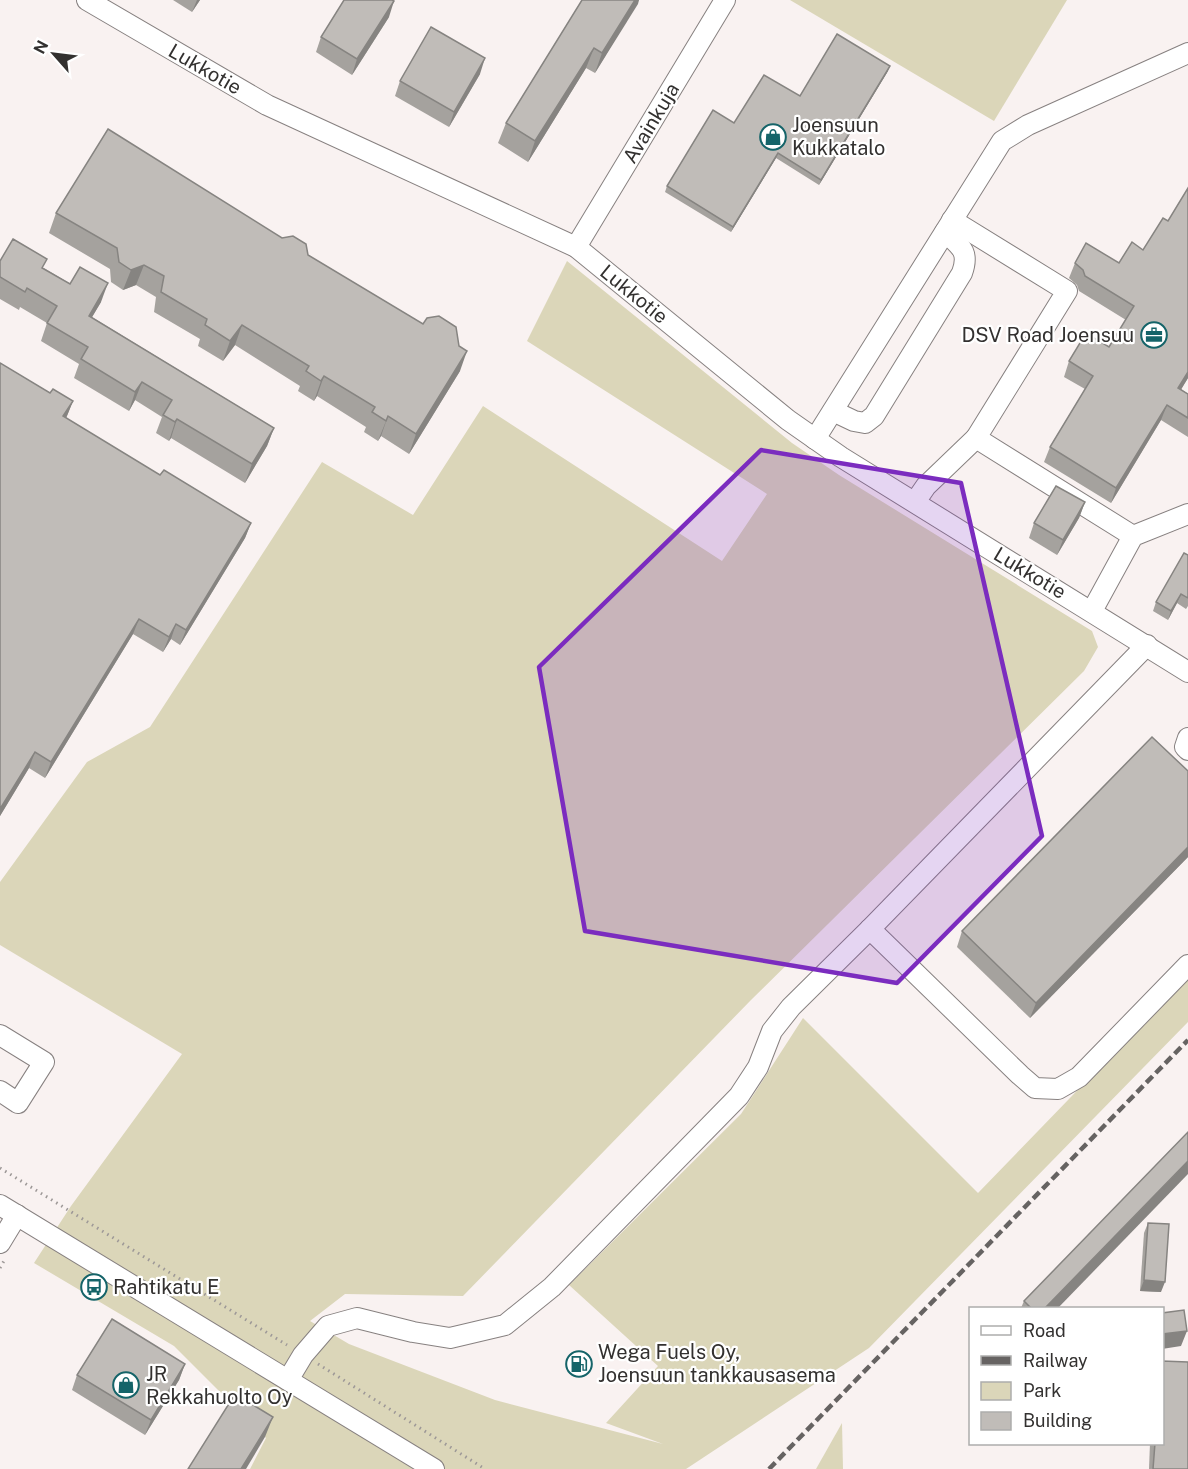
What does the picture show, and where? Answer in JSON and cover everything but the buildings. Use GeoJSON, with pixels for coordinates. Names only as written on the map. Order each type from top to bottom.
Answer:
{"type":"FeatureCollection","features":[{"type":"Feature","properties":{"kind":"street","name":"Lukkotie"},"geometry":{"type":"LineString","coordinates":[[87,0],[267,105],[576,247],[788,420],[815,439],[1147,645],[1184,663]]}},
{"type":"Feature","properties":{"kind":"street","name":"Avainkuja"},"geometry":{"type":"LineString","coordinates":[[576,247],[725,0]]}},
{"type":"Feature","properties":{"kind":"street"},"geometry":{"type":"LineString","coordinates":[[815,439],[1002,141],[1028,125],[1188,53]]}},
{"type":"Feature","properties":{"kind":"street"},"geometry":{"type":"LineString","coordinates":[[833,411],[854,421],[865,423],[874,416],[962,273],[965,257],[963,248],[949,226]]}},
{"type":"Feature","properties":{"kind":"street"},"geometry":{"type":"LineString","coordinates":[[915,502],[926,486],[976,438],[1067,291],[949,226]]}},
{"type":"Feature","properties":{"kind":"street"},"geometry":{"type":"LineString","coordinates":[[976,438],[1133,536]]}},
{"type":"Feature","properties":{"kind":"street"},"geometry":{"type":"LineString","coordinates":[[1092,610],[1133,536],[1188,514]]}},
{"type":"Feature","properties":{"kind":"street"},"geometry":{"type":"LineString","coordinates":[[288,1380],[303,1355],[328,1326],[357,1318],[413,1332],[450,1338],[505,1325],[552,1287],[739,1096],[758,1067],[772,1031],[791,1006],[870,929],[1147,645]]}},
{"type":"Feature","properties":{"kind":"street"},"geometry":{"type":"LineString","coordinates":[[1188,738],[1185,747],[1188,750]]}},
{"type":"Feature","properties":{"kind":"street"},"geometry":{"type":"LineString","coordinates":[[870,929],[1035,1088],[1058,1089],[1079,1077],[1188,965]]}},
{"type":"Feature","properties":{"kind":"street"},"geometry":{"type":"LineString","coordinates":[[0,1035],[44,1062],[18,1102],[0,1091]]}},
{"type":"Feature","properties":{"kind":"street"},"geometry":{"type":"LineString","coordinates":[[0,1243],[8,1210],[434,1469]]}},
{"type":"Feature","properties":{"kind":"path"},"geometry":{"type":"LineString","coordinates":[[0,1168],[485,1469]]}},
{"type":"Feature","properties":{"kind":"highlighted area"},"geometry":{"type":"Polygon","coordinates":[[[761,450],[961,483],[1042,836],[897,983],[585,931],[539,667],[761,450]]]}},
{"type":"Feature","properties":{"kind":"green space"},"geometry":{"type":"Polygon","coordinates":[[[790,0],[1067,0],[994,121],[790,0]]]}},
{"type":"Feature","properties":{"kind":"green space"},"geometry":{"type":"Polygon","coordinates":[[[567,261],[792,443],[839,475],[1092,631],[1098,647],[1084,671],[751,1000],[463,1296],[345,1294],[310,1321],[349,1344],[495,1400],[663,1444],[606,1423],[658,1366],[569,1285],[741,1114],[803,1018],[978,1193],[1188,976],[1188,1022],[869,1348],[686,1469],[250,1469],[266,1438],[174,1346],[34,1263],[71,1206],[182,1054],[0,945],[0,882],[87,762],[150,727],[322,462],[413,515],[483,406],[722,561],[767,494],[527,341],[567,261]]]}},
{"type":"Feature","properties":{"kind":"green space"},"geometry":{"type":"Polygon","coordinates":[[[842,1423],[843,1469],[816,1469],[842,1423]]]}},
{"type":"Feature","properties":{"kind":"railway"},"geometry":{"type":"LineString","coordinates":[[769,1469],[1188,1040]]}},
{"type":"Feature","properties":{"kind":"place","name":"Joensuun Kukkatalo"},"geometry":{"type":"Point","coordinates":[773,137]}},
{"type":"Feature","properties":{"kind":"place","name":"DSV Road Joensuu"},"geometry":{"type":"Point","coordinates":[1154,335]}},
{"type":"Feature","properties":{"kind":"place","name":"Rahtikatu E"},"geometry":{"type":"Point","coordinates":[94,1287]}},
{"type":"Feature","properties":{"kind":"place","name":"Wega Fuels Oy, Joensuun tankkausasema"},"geometry":{"type":"Point","coordinates":[579,1364]}},
{"type":"Feature","properties":{"kind":"place","name":"JR Rekkahuolto Oy"},"geometry":{"type":"Point","coordinates":[126,1385]}}]}
